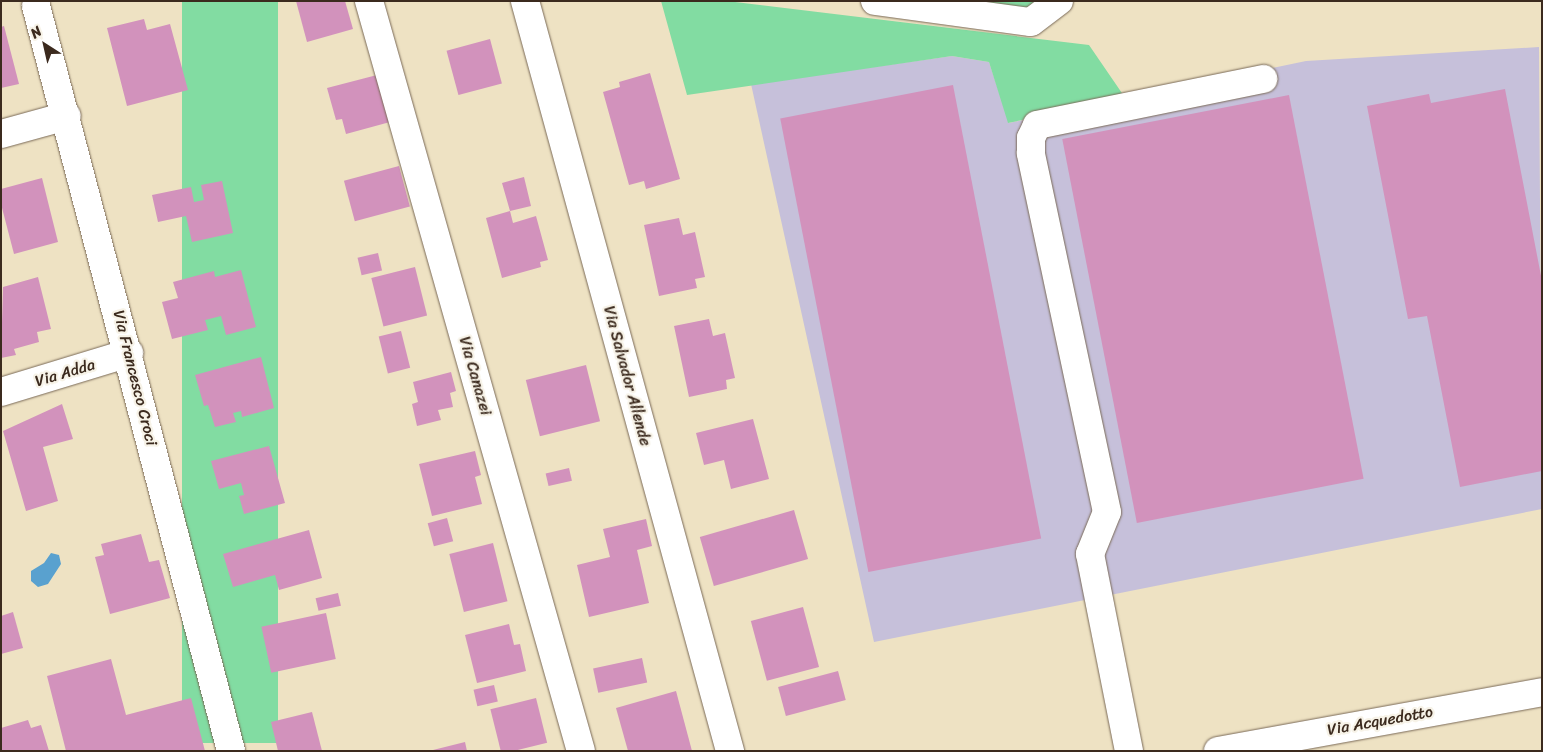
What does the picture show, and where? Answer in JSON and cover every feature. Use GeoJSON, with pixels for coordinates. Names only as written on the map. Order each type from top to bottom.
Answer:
{"type":"FeatureCollection","features":[{"type":"Feature","properties":{"kind":"street","name":"Via Canazei"},"geometry":{"type":"LineString","coordinates":[[369,1],[581,751]]}},
{"type":"Feature","properties":{"kind":"street","name":"Via Salvador Allende"},"geometry":{"type":"LineString","coordinates":[[525,1],[730,751]]}},
{"type":"Feature","properties":{"kind":"street"},"geometry":{"type":"LineString","coordinates":[[875,1],[1031,22],[1059,1]]}},
{"type":"Feature","properties":{"kind":"street","name":"Via Francesco Croci"},"geometry":{"type":"LineString","coordinates":[[36,6],[67,116],[231,751]]}},
{"type":"Feature","properties":{"kind":"street"},"geometry":{"type":"LineString","coordinates":[[1129,751],[1090,554],[1107,512],[1031,153],[1031,138],[1037,125],[1263,79]]}},
{"type":"Feature","properties":{"kind":"street"},"geometry":{"type":"LineString","coordinates":[[1,134],[67,116]]}},
{"type":"Feature","properties":{"kind":"street","name":"Via Adda"},"geometry":{"type":"LineString","coordinates":[[1,392],[129,353]]}},
{"type":"Feature","properties":{"kind":"street","name":"Via Acquedotto"},"geometry":{"type":"LineString","coordinates":[[1218,751],[1542,692]]}},
{"type":"Feature","properties":{"kind":"shaded area"},"geometry":{"type":"Polygon","coordinates":[[[1539,47],[1542,509],[874,642],[751,84],[952,56],[989,62],[1009,123],[1306,61],[1539,47]]]}},
{"type":"Feature","properties":{"kind":"green space"},"geometry":{"type":"Polygon","coordinates":[[[182,1],[278,1],[278,743],[182,743],[182,1]]]}},
{"type":"Feature","properties":{"kind":"green space"},"geometry":{"type":"Polygon","coordinates":[[[661,1],[727,1],[1089,45],[1126,99],[1008,123],[989,62],[952,56],[687,95],[661,1]]]}},
{"type":"Feature","properties":{"kind":"green space"},"geometry":{"type":"Polygon","coordinates":[[[967,1],[1047,1],[1026,9],[967,1]]]}},
{"type":"Feature","properties":{"kind":"water"},"geometry":{"type":"Polygon","coordinates":[[[51,553],[59,555],[61,564],[48,584],[38,587],[31,581],[31,571],[44,563],[51,553]]]}},
{"type":"Feature","properties":{"kind":"building"},"geometry":{"type":"Polygon","coordinates":[[[296,1],[345,1],[353,29],[307,42],[296,1]]]}},
{"type":"Feature","properties":{"kind":"building"},"geometry":{"type":"Polygon","coordinates":[[[144,19],[147,30],[170,24],[188,90],[127,106],[107,28],[144,19]]]}},
{"type":"Feature","properties":{"kind":"building"},"geometry":{"type":"Polygon","coordinates":[[[4,26],[19,84],[1,88],[1,27],[4,26]]]}},
{"type":"Feature","properties":{"kind":"building"},"geometry":{"type":"Polygon","coordinates":[[[490,39],[502,83],[458,95],[447,51],[490,39]]]}},
{"type":"Feature","properties":{"kind":"building"},"geometry":{"type":"Polygon","coordinates":[[[650,73],[680,179],[646,189],[644,181],[629,185],[603,92],[620,87],[619,82],[650,73]]]}},
{"type":"Feature","properties":{"kind":"building"},"geometry":{"type":"Polygon","coordinates":[[[377,75],[390,122],[346,134],[342,119],[336,120],[327,88],[377,75]]]}},
{"type":"Feature","properties":{"kind":"building"},"geometry":{"type":"Polygon","coordinates":[[[953,85],[1041,539],[868,572],[780,119],[953,85]]]}},
{"type":"Feature","properties":{"kind":"building"},"geometry":{"type":"Polygon","coordinates":[[[1505,89],[1542,281],[1542,471],[1460,487],[1427,316],[1408,319],[1367,106],[1429,94],[1431,103],[1505,89]]]}},
{"type":"Feature","properties":{"kind":"building"},"geometry":{"type":"Polygon","coordinates":[[[1289,95],[1364,479],[1137,523],[1062,139],[1289,95]]]}},
{"type":"Feature","properties":{"kind":"building"},"geometry":{"type":"Polygon","coordinates":[[[399,166],[410,207],[355,221],[344,181],[399,166]]]}},
{"type":"Feature","properties":{"kind":"building"},"geometry":{"type":"Polygon","coordinates":[[[524,177],[531,206],[510,211],[502,183],[524,177]]]}},
{"type":"Feature","properties":{"kind":"building"},"geometry":{"type":"Polygon","coordinates":[[[42,178],[58,242],[14,254],[1,204],[1,189],[42,178]]]}},
{"type":"Feature","properties":{"kind":"building"},"geometry":{"type":"Polygon","coordinates":[[[222,181],[233,233],[192,242],[186,216],[158,222],[152,195],[191,187],[194,202],[204,200],[201,185],[222,181]]]}},
{"type":"Feature","properties":{"kind":"building"},"geometry":{"type":"Polygon","coordinates":[[[510,211],[513,223],[536,216],[548,260],[540,262],[541,267],[502,278],[486,218],[510,211]]]}},
{"type":"Feature","properties":{"kind":"building"},"geometry":{"type":"Polygon","coordinates":[[[679,218],[683,235],[695,232],[705,277],[695,279],[697,288],[659,296],[644,225],[679,218]]]}},
{"type":"Feature","properties":{"kind":"building"},"geometry":{"type":"Polygon","coordinates":[[[378,253],[382,271],[362,275],[358,258],[378,253]]]}},
{"type":"Feature","properties":{"kind":"building"},"geometry":{"type":"Polygon","coordinates":[[[415,267],[427,316],[383,326],[371,278],[415,267]]]}},
{"type":"Feature","properties":{"kind":"building"},"geometry":{"type":"Polygon","coordinates":[[[241,270],[256,327],[226,335],[221,316],[205,320],[208,330],[172,339],[162,302],[178,298],[173,282],[214,271],[215,277],[241,270]]]}},
{"type":"Feature","properties":{"kind":"building"},"geometry":{"type":"Polygon","coordinates":[[[38,277],[51,329],[37,332],[39,342],[14,349],[16,355],[1,358],[3,287],[38,277]]]}},
{"type":"Feature","properties":{"kind":"building"},"geometry":{"type":"Polygon","coordinates":[[[709,319],[713,336],[725,333],[735,378],[726,380],[727,389],[689,397],[674,326],[709,319]]]}},
{"type":"Feature","properties":{"kind":"building"},"geometry":{"type":"Polygon","coordinates":[[[401,331],[410,368],[388,373],[379,337],[401,331]]]}},
{"type":"Feature","properties":{"kind":"building"},"geometry":{"type":"Polygon","coordinates":[[[261,357],[274,408],[242,417],[241,411],[233,413],[236,422],[215,427],[208,405],[204,406],[195,375],[261,357]]]}},
{"type":"Feature","properties":{"kind":"building"},"geometry":{"type":"Polygon","coordinates":[[[586,365],[600,421],[540,436],[526,380],[586,365]]]}},
{"type":"Feature","properties":{"kind":"building"},"geometry":{"type":"Polygon","coordinates":[[[451,372],[456,391],[450,393],[453,407],[438,410],[441,420],[417,426],[412,404],[418,402],[413,382],[451,372]]]}},
{"type":"Feature","properties":{"kind":"building"},"geometry":{"type":"Polygon","coordinates":[[[62,404],[73,439],[43,447],[58,501],[26,511],[3,431],[62,404]]]}},
{"type":"Feature","properties":{"kind":"building"},"geometry":{"type":"Polygon","coordinates":[[[753,419],[769,479],[731,489],[724,460],[704,465],[696,433],[753,419]]]}},
{"type":"Feature","properties":{"kind":"building"},"geometry":{"type":"Polygon","coordinates":[[[269,446],[285,503],[244,514],[239,496],[244,495],[241,483],[219,489],[211,461],[269,446]]]}},
{"type":"Feature","properties":{"kind":"building"},"geometry":{"type":"Polygon","coordinates":[[[475,451],[481,475],[475,477],[482,504],[432,516],[419,464],[475,451]]]}},
{"type":"Feature","properties":{"kind":"building"},"geometry":{"type":"Polygon","coordinates":[[[569,468],[572,481],[549,486],[546,473],[569,468]]]}},
{"type":"Feature","properties":{"kind":"building"},"geometry":{"type":"Polygon","coordinates":[[[794,510],[808,559],[714,586],[700,537],[794,510]]]}},
{"type":"Feature","properties":{"kind":"building"},"geometry":{"type":"Polygon","coordinates":[[[447,518],[453,541],[434,546],[428,523],[447,518]]]}},
{"type":"Feature","properties":{"kind":"building"},"geometry":{"type":"Polygon","coordinates":[[[646,519],[652,546],[637,550],[649,603],[589,617],[577,565],[610,557],[603,529],[646,519]]]}},
{"type":"Feature","properties":{"kind":"building"},"geometry":{"type":"Polygon","coordinates":[[[309,530],[322,578],[279,590],[275,575],[233,587],[223,554],[309,530]]]}},
{"type":"Feature","properties":{"kind":"building"},"geometry":{"type":"Polygon","coordinates":[[[141,534],[149,562],[159,560],[170,598],[110,614],[95,557],[104,555],[101,544],[141,534]]]}},
{"type":"Feature","properties":{"kind":"building"},"geometry":{"type":"Polygon","coordinates":[[[493,543],[508,601],[464,612],[449,554],[493,543]]]}},
{"type":"Feature","properties":{"kind":"building"},"geometry":{"type":"Polygon","coordinates":[[[338,593],[341,606],[319,611],[316,598],[338,593]]]}},
{"type":"Feature","properties":{"kind":"building"},"geometry":{"type":"Polygon","coordinates":[[[803,607],[819,667],[767,681],[751,621],[803,607]]]}},
{"type":"Feature","properties":{"kind":"building"},"geometry":{"type":"Polygon","coordinates":[[[13,612],[23,648],[1,654],[1,616],[13,612]]]}},
{"type":"Feature","properties":{"kind":"building"},"geometry":{"type":"Polygon","coordinates":[[[326,613],[336,659],[271,673],[261,627],[326,613]]]}},
{"type":"Feature","properties":{"kind":"building"},"geometry":{"type":"Polygon","coordinates":[[[509,624],[514,645],[520,644],[526,671],[477,683],[465,635],[509,624]]]}},
{"type":"Feature","properties":{"kind":"building"},"geometry":{"type":"Polygon","coordinates":[[[642,658],[647,682],[598,693],[593,668],[642,658]]]}},
{"type":"Feature","properties":{"kind":"building"},"geometry":{"type":"Polygon","coordinates":[[[111,659],[126,715],[191,698],[205,751],[66,751],[47,676],[111,659]]]}},
{"type":"Feature","properties":{"kind":"building"},"geometry":{"type":"Polygon","coordinates":[[[838,671],[846,700],[786,716],[778,687],[838,671]]]}},
{"type":"Feature","properties":{"kind":"building"},"geometry":{"type":"Polygon","coordinates":[[[494,685],[498,702],[477,706],[474,690],[494,685]]]}},
{"type":"Feature","properties":{"kind":"building"},"geometry":{"type":"Polygon","coordinates":[[[676,691],[692,751],[628,751],[616,708],[676,691]]]}},
{"type":"Feature","properties":{"kind":"building"},"geometry":{"type":"Polygon","coordinates":[[[536,698],[547,743],[514,751],[501,751],[490,709],[536,698]]]}},
{"type":"Feature","properties":{"kind":"building"},"geometry":{"type":"Polygon","coordinates":[[[312,712],[322,751],[278,751],[271,722],[312,712]]]}},
{"type":"Feature","properties":{"kind":"building"},"geometry":{"type":"Polygon","coordinates":[[[28,720],[31,728],[41,725],[49,751],[1,751],[1,728],[28,720]]]}},
{"type":"Feature","properties":{"kind":"building"},"geometry":{"type":"Polygon","coordinates":[[[465,742],[467,751],[433,751],[433,750],[465,742]]]}}]}
